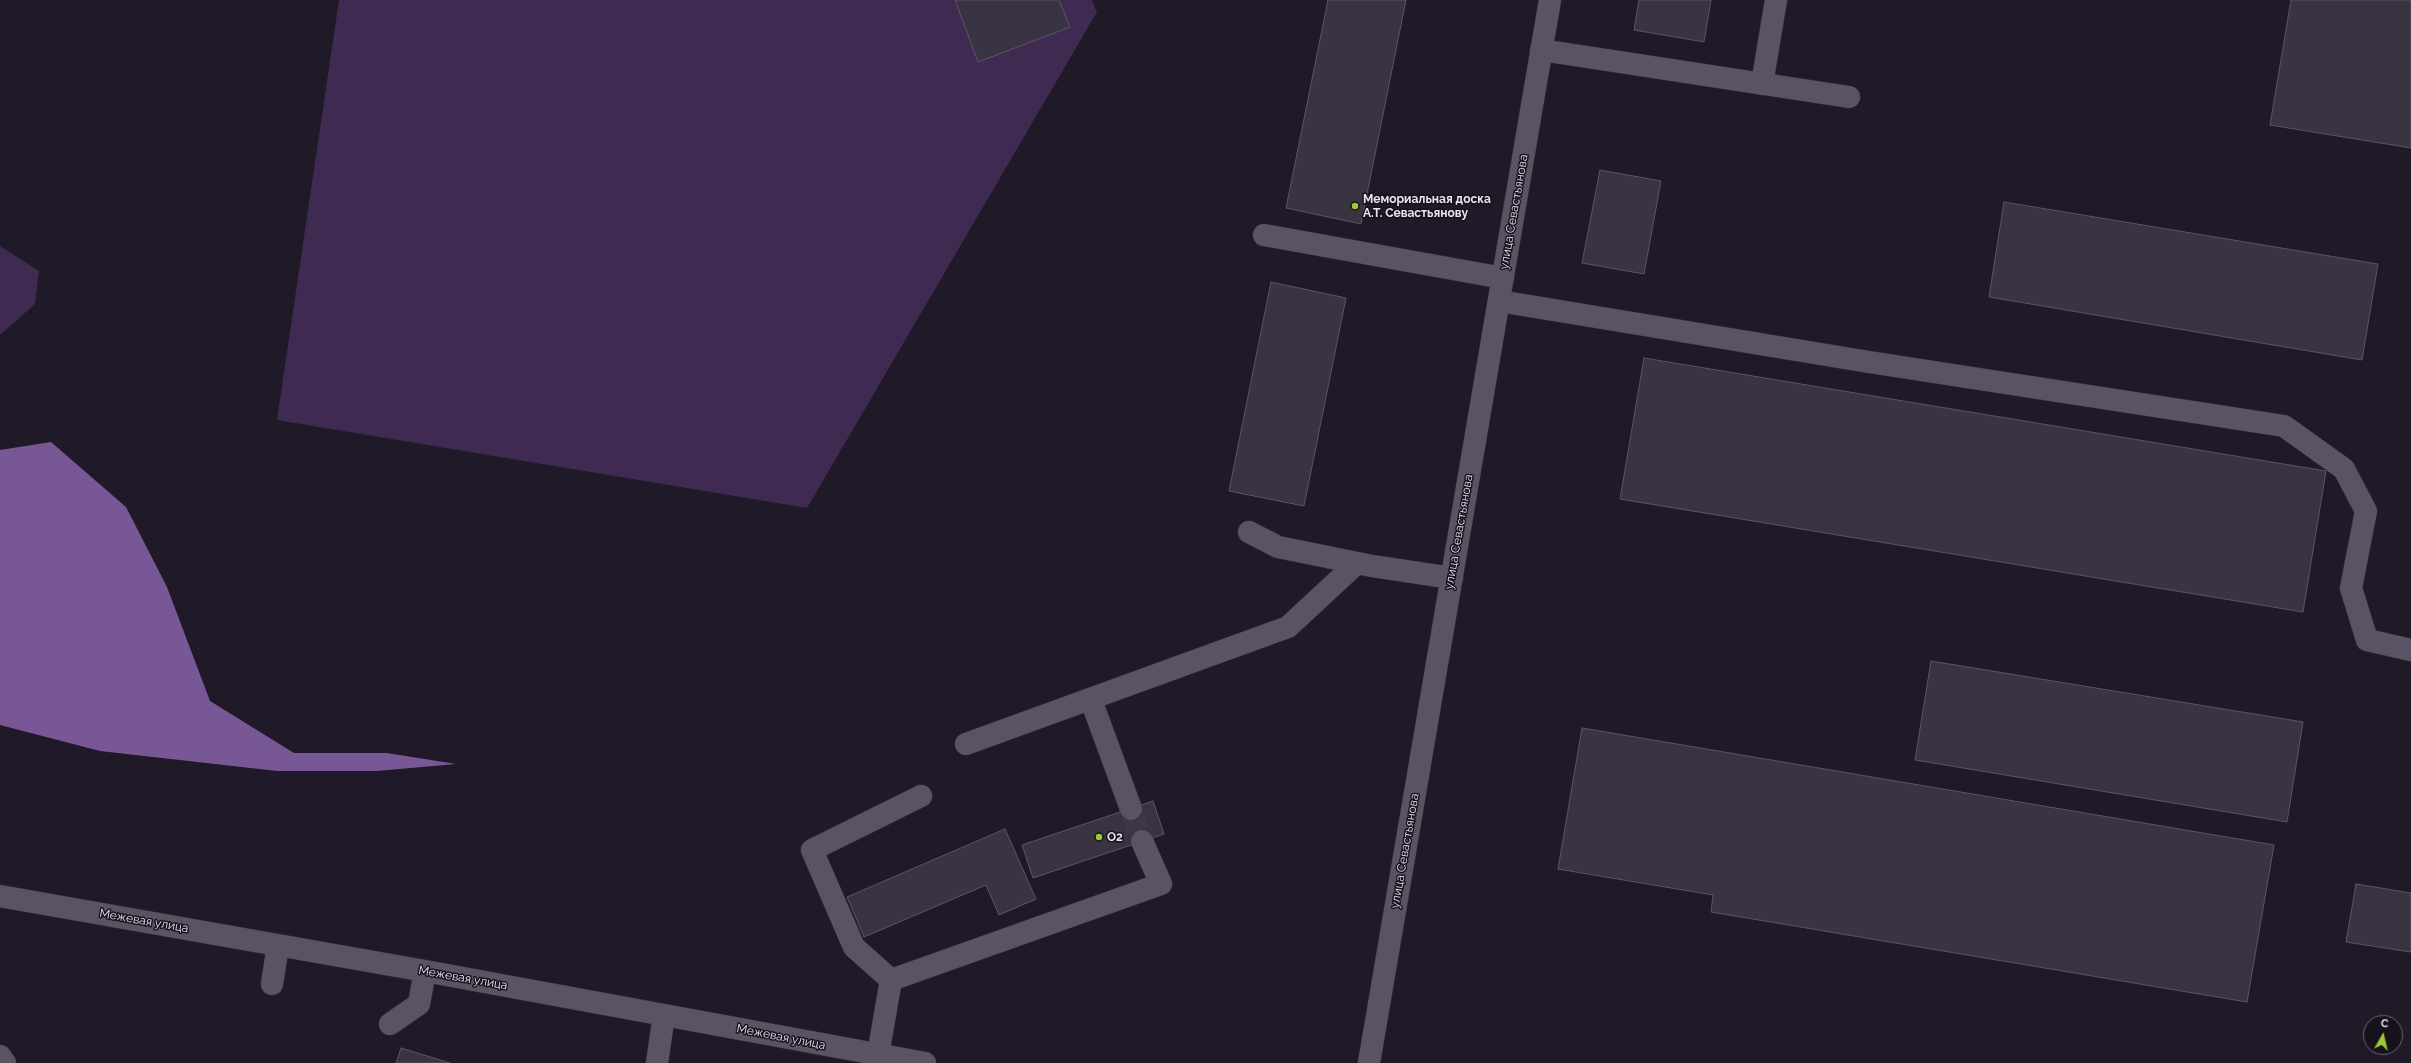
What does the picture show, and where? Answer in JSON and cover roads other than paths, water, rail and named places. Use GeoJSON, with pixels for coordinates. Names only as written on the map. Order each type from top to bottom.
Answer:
{"type":"FeatureCollection","features":[{"type":"Feature","properties":{"kind":"street","name":"улица Севастьянова"},"geometry":{"type":"LineString","coordinates":[[1369,1063],[1550,0]]}},
{"type":"Feature","properties":{"kind":"street"},"geometry":{"type":"LineString","coordinates":[[1762,84],[1776,0]]}},
{"type":"Feature","properties":{"kind":"street"},"geometry":{"type":"LineString","coordinates":[[1541,50],[1849,97]]}},
{"type":"Feature","properties":{"kind":"street"},"geometry":{"type":"LineString","coordinates":[[1264,235],[1503,278]]}},
{"type":"Feature","properties":{"kind":"street"},"geometry":{"type":"LineString","coordinates":[[1498,300],[1869,362],[2284,426],[2344,469],[2366,511],[2352,588],[2367,640],[2411,650]]}},
{"type":"Feature","properties":{"kind":"street"},"geometry":{"type":"LineString","coordinates":[[1249,532],[1278,547],[1452,578]]}},
{"type":"Feature","properties":{"kind":"street"},"geometry":{"type":"LineString","coordinates":[[966,744],[1091,700],[1288,627],[1357,562]]}},
{"type":"Feature","properties":{"kind":"street"},"geometry":{"type":"LineString","coordinates":[[1091,700],[1131,808]]}},
{"type":"Feature","properties":{"kind":"street"},"geometry":{"type":"LineString","coordinates":[[891,980],[854,947],[812,850],[921,796]]}},
{"type":"Feature","properties":{"kind":"street"},"geometry":{"type":"LineString","coordinates":[[891,980],[1161,884],[1142,841]]}},
{"type":"Feature","properties":{"kind":"street","name":"Межевая улица"},"geometry":{"type":"LineString","coordinates":[[0,896],[426,971],[925,1063]]}},
{"type":"Feature","properties":{"kind":"street"},"geometry":{"type":"LineString","coordinates":[[272,984],[278,945]]}},
{"type":"Feature","properties":{"kind":"street"},"geometry":{"type":"LineString","coordinates":[[390,1024],[419,1004],[426,971]]}},
{"type":"Feature","properties":{"kind":"street"},"geometry":{"type":"LineString","coordinates":[[878,1055],[891,980]]}},
{"type":"Feature","properties":{"kind":"street"},"geometry":{"type":"LineString","coordinates":[[657,1063],[664,1015]]}},
{"type":"Feature","properties":{"kind":"street"},"geometry":{"type":"LineString","coordinates":[[0,1056],[5,1063]]}},
{"type":"Feature","properties":{"kind":"tunnel"},"geometry":{"type":"LineString","coordinates":[[1131,809],[1142,841]]}},
{"type":"Feature","properties":{"kind":"place","name":"Мемориальная доска А.Т. Севастьянову"},"geometry":{"type":"Point","coordinates":[1355,206]}},
{"type":"Feature","properties":{"kind":"place","name":"O2"},"geometry":{"type":"Point","coordinates":[1099,837]}}]}
